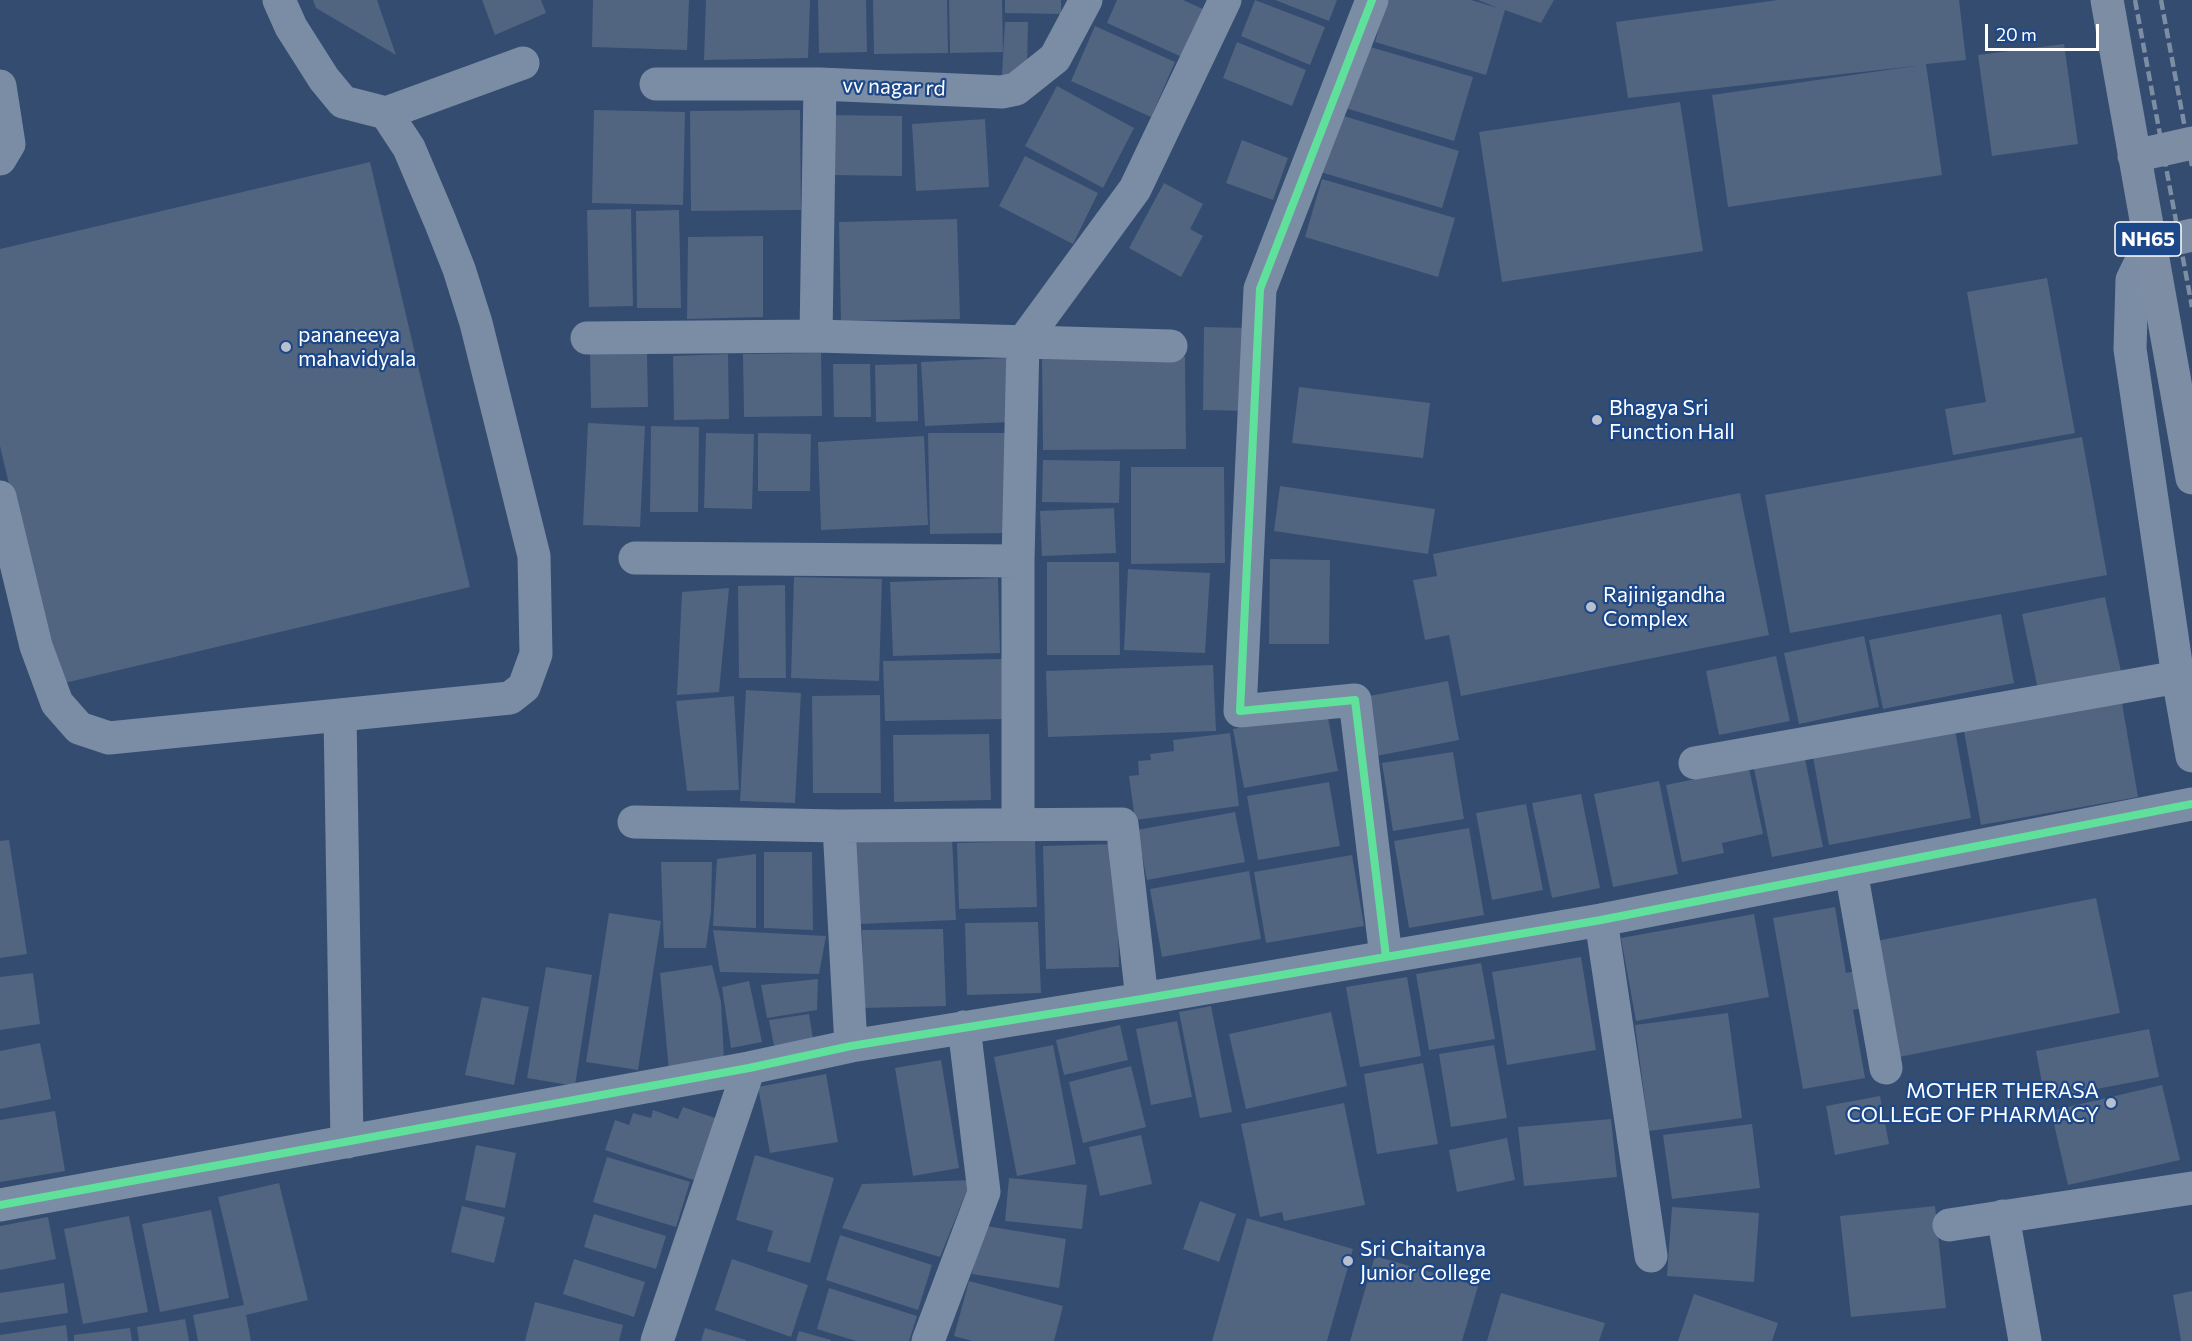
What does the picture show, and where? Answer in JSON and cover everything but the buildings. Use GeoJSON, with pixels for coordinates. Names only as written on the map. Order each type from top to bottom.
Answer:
{"type":"FeatureCollection","features":[{"type":"Feature","properties":{"kind":"highway","name":"NH65"},"geometry":{"type":"LineString","coordinates":[[2107,0],[2192,478]]}},
{"type":"Feature","properties":{"kind":"highway"},"geometry":{"type":"LineString","coordinates":[[2134,156],[2192,143]]}},
{"type":"Feature","properties":{"kind":"highway"},"geometry":{"type":"LineString","coordinates":[[2150,245],[2192,235]]}},
{"type":"Feature","properties":{"kind":"street"},"geometry":{"type":"LineString","coordinates":[[279,0],[291,27],[324,79],[343,102],[386,113],[523,63]]}},
{"type":"Feature","properties":{"kind":"street","name":"vv nagar rd"},"geometry":{"type":"LineString","coordinates":[[656,84],[820,84],[1002,92],[1016,89],[1054,58],[1086,0]]}},
{"type":"Feature","properties":{"kind":"street"},"geometry":{"type":"LineString","coordinates":[[1018,824],[1018,561],[1023,342],[1135,189],[1225,0]]}},
{"type":"Feature","properties":{"kind":"street"},"geometry":{"type":"LineString","coordinates":[[1372,0],[1260,289],[1240,711],[1355,700],[1386,957]]}},
{"type":"Feature","properties":{"kind":"street"},"geometry":{"type":"LineString","coordinates":[[816,336],[820,84]]}},
{"type":"Feature","properties":{"kind":"street"},"geometry":{"type":"LineString","coordinates":[[0,86],[9,144],[0,159]]}},
{"type":"Feature","properties":{"kind":"street"},"geometry":{"type":"LineString","coordinates":[[0,497],[36,646],[57,703],[79,728],[109,738],[510,698],[524,687],[536,654],[534,556],[476,323],[459,269],[409,148],[386,113]]}},
{"type":"Feature","properties":{"kind":"street"},"geometry":{"type":"LineString","coordinates":[[2150,245],[2133,280],[2130,350],[2178,677],[2192,756]]}},
{"type":"Feature","properties":{"kind":"street"},"geometry":{"type":"LineString","coordinates":[[587,338],[816,336],[1171,346]]}},
{"type":"Feature","properties":{"kind":"street"},"geometry":{"type":"LineString","coordinates":[[635,558],[1018,561]]}},
{"type":"Feature","properties":{"kind":"street"},"geometry":{"type":"LineString","coordinates":[[1695,763],[2178,677]]}},
{"type":"Feature","properties":{"kind":"street"},"geometry":{"type":"LineString","coordinates":[[340,715],[347,1142]]}},
{"type":"Feature","properties":{"kind":"street"},"geometry":{"type":"LineString","coordinates":[[0,1205],[749,1068],[851,1046],[1142,999],[1601,920],[2192,804]]}},
{"type":"Feature","properties":{"kind":"street"},"geometry":{"type":"LineString","coordinates":[[634,822],[839,826],[1122,824],[1142,999]]}},
{"type":"Feature","properties":{"kind":"street"},"geometry":{"type":"LineString","coordinates":[[839,826],[851,1046]]}},
{"type":"Feature","properties":{"kind":"street"},"geometry":{"type":"LineString","coordinates":[[1851,871],[1886,1068]]}},
{"type":"Feature","properties":{"kind":"street"},"geometry":{"type":"LineString","coordinates":[[1601,920],[1651,1256]]}},
{"type":"Feature","properties":{"kind":"street"},"geometry":{"type":"LineString","coordinates":[[928,1341],[984,1192],[964,1027]]}},
{"type":"Feature","properties":{"kind":"street"},"geometry":{"type":"LineString","coordinates":[[657,1341],[749,1068]]}},
{"type":"Feature","properties":{"kind":"street"},"geometry":{"type":"LineString","coordinates":[[1949,1225],[2192,1188]]}},
{"type":"Feature","properties":{"kind":"street"},"geometry":{"type":"LineString","coordinates":[[2003,1216],[2025,1341]]}},
{"type":"Feature","properties":{"kind":"railway"},"geometry":{"type":"LineString","coordinates":[[2135,0],[2192,307]]}},
{"type":"Feature","properties":{"kind":"railway"},"geometry":{"type":"LineString","coordinates":[[2161,0],[2192,166]]}},
{"type":"Feature","properties":{"kind":"cycle path"},"geometry":{"type":"LineString","coordinates":[[1372,0],[1260,289],[1240,711],[1355,700],[1386,957]]}},
{"type":"Feature","properties":{"kind":"cycle path"},"geometry":{"type":"LineString","coordinates":[[0,1205],[749,1068],[851,1046],[1142,999],[1601,920],[2192,804]]}},
{"type":"Feature","properties":{"kind":"place","name":"pananeeya mahavidyala"},"geometry":{"type":"Point","coordinates":[286,347]}},
{"type":"Feature","properties":{"kind":"place","name":"Bhagya Sri Function Hall"},"geometry":{"type":"Point","coordinates":[1597,420]}},
{"type":"Feature","properties":{"kind":"place","name":"Rajinigandha Complex"},"geometry":{"type":"Point","coordinates":[1591,607]}},
{"type":"Feature","properties":{"kind":"place","name":"MOTHER THERASA COLLEGE OF PHARMACY"},"geometry":{"type":"Point","coordinates":[2111,1103]}},
{"type":"Feature","properties":{"kind":"place","name":"Sri Chaitanya Junior College"},"geometry":{"type":"Point","coordinates":[1348,1261]}}]}
